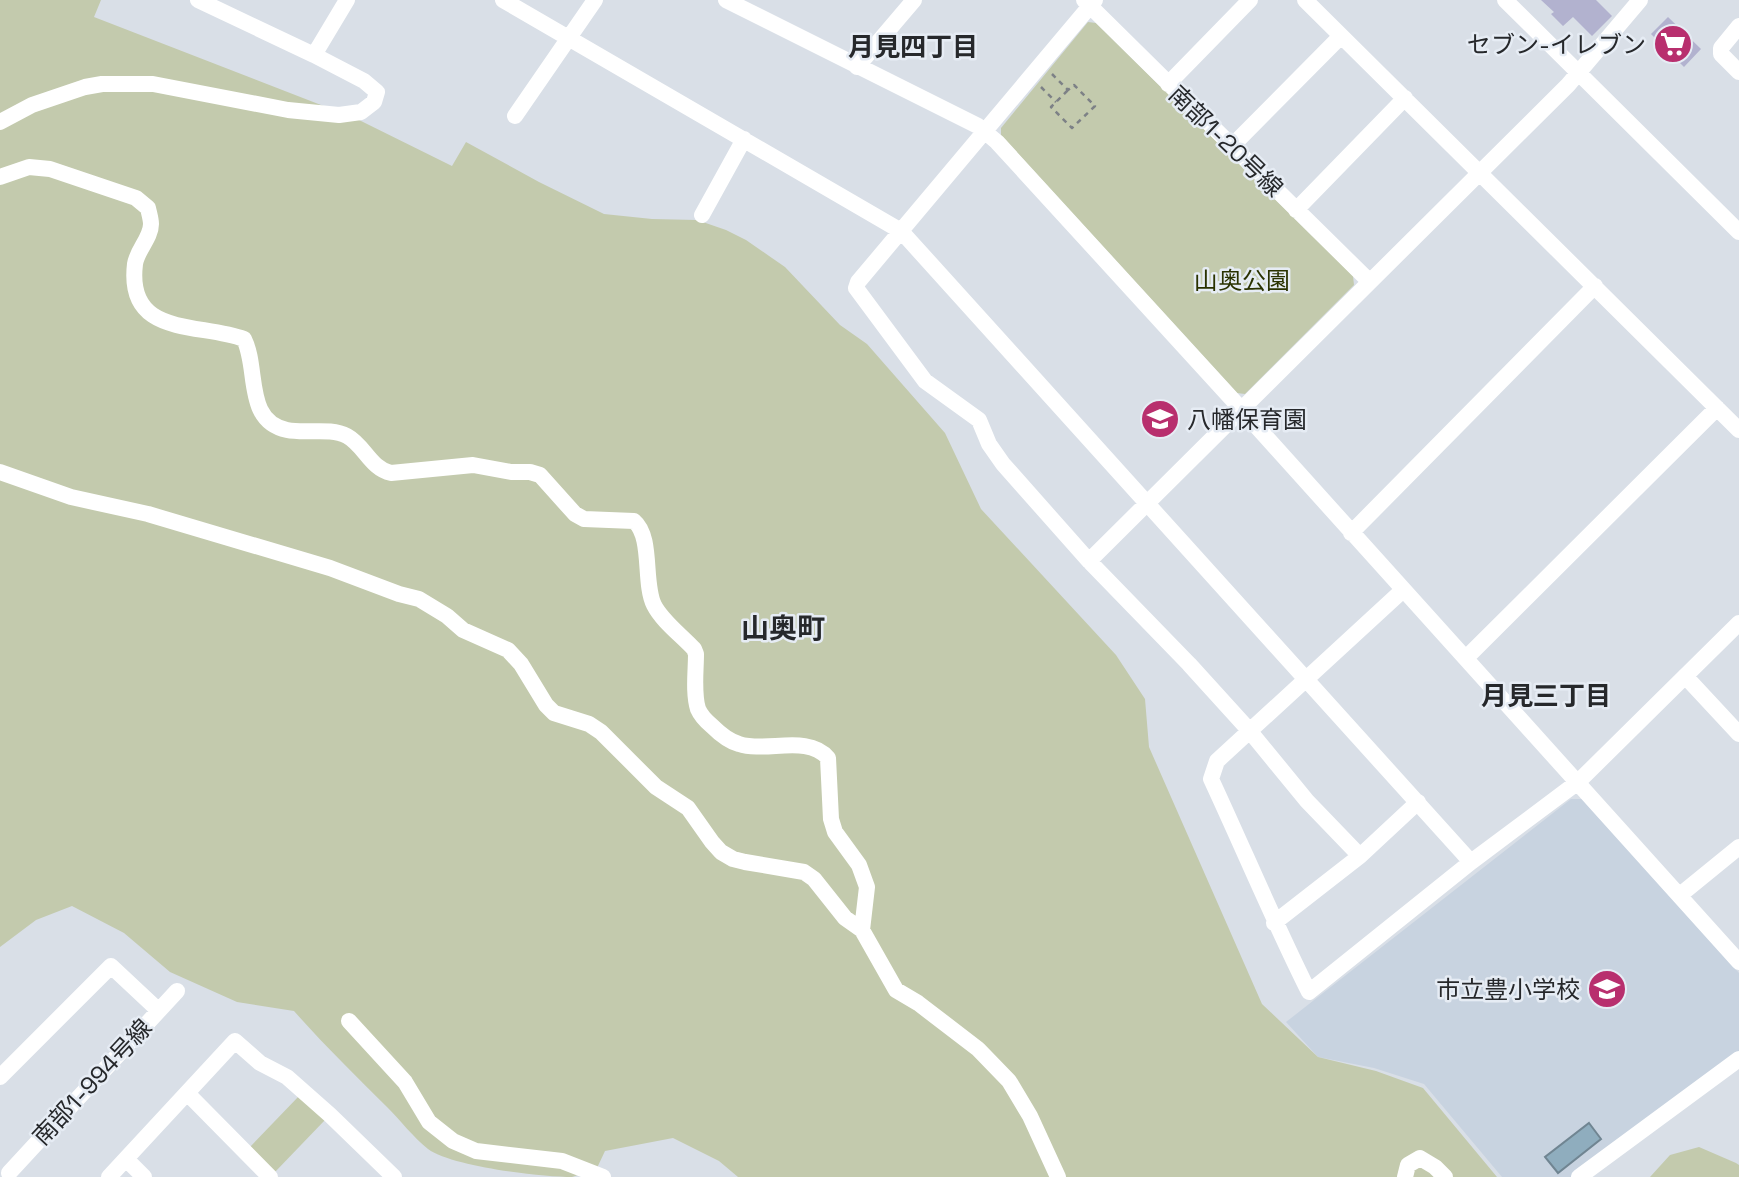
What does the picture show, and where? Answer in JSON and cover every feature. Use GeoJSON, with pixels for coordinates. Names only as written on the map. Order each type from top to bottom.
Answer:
{"type":"FeatureCollection","features":[{"type":"Feature","properties":{"kind":"street"},"geometry":{"type":"LineString","coordinates":[[0,122],[32,105],[102,84],[153,84],[288,110],[339,115],[360,112],[374,102],[377,92],[364,81],[198,0]]}},
{"type":"Feature","properties":{"kind":"street"},"geometry":{"type":"LineString","coordinates":[[314,55],[347,0]]}},
{"type":"Feature","properties":{"kind":"street"},"geometry":{"type":"LineString","coordinates":[[503,0],[901,231],[1149,502],[1471,862]]}},
{"type":"Feature","properties":{"kind":"street"},"geometry":{"type":"LineString","coordinates":[[515,116],[595,0]]}},
{"type":"Feature","properties":{"kind":"street"},"geometry":{"type":"LineString","coordinates":[[728,0],[985,131],[1241,410],[1739,962]]}},
{"type":"Feature","properties":{"kind":"street"},"geometry":{"type":"LineString","coordinates":[[857,66],[914,0]]}},
{"type":"Feature","properties":{"kind":"street"},"geometry":{"type":"LineString","coordinates":[[1168,84],[1250,0]]}},
{"type":"Feature","properties":{"kind":"street"},"geometry":{"type":"LineString","coordinates":[[1305,0],[1739,430]]}},
{"type":"Feature","properties":{"kind":"street"},"geometry":{"type":"LineString","coordinates":[[1505,0],[1739,232]]}},
{"type":"Feature","properties":{"kind":"street"},"geometry":{"type":"LineString","coordinates":[[1089,561],[1578,74],[1640,0]]}},
{"type":"Feature","properties":{"kind":"street"},"geometry":{"type":"LineString","coordinates":[[1090,2],[1037,70],[858,282],[856,288],[925,381],[979,420],[989,444],[1003,464],[1089,561],[1189,664],[1248,729],[1307,801],[1360,856]]}},
{"type":"Feature","properties":{"kind":"street","name":"南部1-20号線"},"geometry":{"type":"LineString","coordinates":[[1090,2],[1168,84],[1369,281]]}},
{"type":"Feature","properties":{"kind":"street"},"geometry":{"type":"LineString","coordinates":[[1739,26],[1721,48],[1721,54],[1739,72]]}},
{"type":"Feature","properties":{"kind":"street"},"geometry":{"type":"LineString","coordinates":[[1231,147],[1341,36]]}},
{"type":"Feature","properties":{"kind":"street"},"geometry":{"type":"LineString","coordinates":[[1296,210],[1405,98]]}},
{"type":"Feature","properties":{"kind":"street"},"geometry":{"type":"LineString","coordinates":[[702,215],[744,139]]}},
{"type":"Feature","properties":{"kind":"street"},"geometry":{"type":"LineString","coordinates":[[0,177],[29,167],[50,169],[136,198],[148,208],[151,226],[136,257],[134,272],[137,292],[145,309],[167,324],[230,334],[244,339],[248,347],[255,395],[261,412],[274,425],[287,430],[348,436],[379,468],[391,474],[474,465],[511,472],[530,472],[540,475],[575,514],[584,519],[634,521],[638,524],[652,601],[660,614],[696,654],[696,694],[702,716],[723,737],[737,744],[800,746],[816,749],[828,758],[831,819],[835,832],[859,865],[867,887],[862,930]]}},
{"type":"Feature","properties":{"kind":"street"},"geometry":{"type":"LineString","coordinates":[[1351,533],[1595,286]]}},
{"type":"Feature","properties":{"kind":"street"},"geometry":{"type":"LineString","coordinates":[[1466,659],[1717,408]]}},
{"type":"Feature","properties":{"kind":"street"},"geometry":{"type":"LineString","coordinates":[[0,472],[71,496],[229,537],[419,599],[447,616],[463,630],[508,650],[521,664],[545,705],[554,713],[589,724],[601,732],[656,787],[688,808],[721,852],[733,859],[804,872],[814,878],[845,918],[862,930],[896,990],[918,1003],[978,1049],[1009,1081],[1030,1115],[1058,1177]]}},
{"type":"Feature","properties":{"kind":"street"},"geometry":{"type":"LineString","coordinates":[[1403,590],[1307,679],[1248,729],[1217,761],[1211,779],[1258,879],[1274,923],[1308,992],[1471,862],[1578,782],[1739,623]]}},
{"type":"Feature","properties":{"kind":"street"},"geometry":{"type":"LineString","coordinates":[[1685,676],[1739,734]]}},
{"type":"Feature","properties":{"kind":"street"},"geometry":{"type":"LineString","coordinates":[[1274,923],[1360,856],[1418,802]]}},
{"type":"Feature","properties":{"kind":"street"},"geometry":{"type":"LineString","coordinates":[[1679,895],[1739,847]]}},
{"type":"Feature","properties":{"kind":"street"},"geometry":{"type":"LineString","coordinates":[[0,1077],[111,966],[158,1010]]}},
{"type":"Feature","properties":{"kind":"street","name":"南部1-994号線"},"geometry":{"type":"LineString","coordinates":[[8,1173],[177,991]]}},
{"type":"Feature","properties":{"kind":"street"},"geometry":{"type":"LineString","coordinates":[[349,1021],[405,1082],[429,1122],[453,1141],[476,1151],[549,1158],[584,1168],[603,1177]]}},
{"type":"Feature","properties":{"kind":"street"},"geometry":{"type":"LineString","coordinates":[[110,1177],[234,1041],[260,1063],[287,1077],[394,1177]]}},
{"type":"Feature","properties":{"kind":"street"},"geometry":{"type":"LineString","coordinates":[[1579,1177],[1739,1059]]}},
{"type":"Feature","properties":{"kind":"street"},"geometry":{"type":"LineString","coordinates":[[187,1093],[270,1177]]}},
{"type":"Feature","properties":{"kind":"street"},"geometry":{"type":"LineString","coordinates":[[1405,1177],[1408,1165],[1420,1158],[1445,1177]]}},
{"type":"Feature","properties":{"kind":"street"},"geometry":{"type":"LineString","coordinates":[[126,1159],[144,1177]]}},
{"type":"Feature","properties":{"kind":"path"},"geometry":{"type":"LineString","coordinates":[[1037,70],[1068,90]]}},
{"type":"Feature","properties":{"kind":"path"},"geometry":{"type":"LineString","coordinates":[[1037,70],[1056,102]]}},
{"type":"Feature","properties":{"kind":"path"},"geometry":{"type":"LineString","coordinates":[[1073,85],[1095,106],[1072,128],[1051,107],[1068,90],[1073,85]]}},
{"type":"Feature","properties":{"kind":"shaded area"},"geometry":{"type":"Polygon","coordinates":[[[1571,799],[1582,799],[1739,973],[1739,1052],[1571,1177],[1502,1177],[1424,1084],[1374,1068],[1318,1057],[1286,1022],[1571,799]]]}},
{"type":"Feature","properties":{"kind":"green space"},"geometry":{"type":"Polygon","coordinates":[[[0,0],[101,0],[94,17],[357,119],[452,166],[466,142],[604,214],[697,220],[746,240],[785,267],[840,325],[867,344],[945,433],[981,509],[1116,655],[1145,699],[1149,747],[1262,1004],[1318,1057],[1376,1071],[1423,1088],[1497,1177],[738,1177],[719,1161],[673,1138],[605,1151],[597,1168],[572,1177],[498,1170],[457,1161],[428,1149],[294,1011],[237,1002],[170,972],[124,933],[72,906],[36,920],[0,947],[0,0]]]}},
{"type":"Feature","properties":{"kind":"green space","name":"山奥公園"},"geometry":{"type":"Polygon","coordinates":[[[1088,22],[1096,23],[1353,276],[1354,285],[1245,394],[1237,393],[1001,135],[1001,128],[1088,22]]]}},
{"type":"Feature","properties":{"kind":"green space"},"geometry":{"type":"Polygon","coordinates":[[[299,1096],[325,1120],[275,1172],[250,1147],[299,1096]]]}},
{"type":"Feature","properties":{"kind":"green space"},"geometry":{"type":"Polygon","coordinates":[[[1699,1147],[1739,1165],[1739,1177],[1650,1177],[1670,1155],[1699,1147]]]}},
{"type":"Feature","properties":{"kind":"water"},"geometry":{"type":"Polygon","coordinates":[[[1589,1123],[1601,1139],[1558,1173],[1545,1157],[1589,1123]]]}},
{"type":"Feature","properties":{"kind":"building"},"geometry":{"type":"Polygon","coordinates":[[[1541,0],[1596,0],[1612,16],[1592,36],[1573,17],[1563,26],[1551,14],[1554,12],[1541,0]]]}},
{"type":"Feature","properties":{"kind":"building"},"geometry":{"type":"Polygon","coordinates":[[[1668,17],[1701,49],[1684,67],[1651,34],[1668,17]]]}},
{"type":"Feature","properties":{"kind":"place","name":"セブン-イレブン"},"geometry":{"type":"Point","coordinates":[1673,44]}},
{"type":"Feature","properties":{"kind":"place","name":"八幡保育園"},"geometry":{"type":"Point","coordinates":[1160,419]}},
{"type":"Feature","properties":{"kind":"place","name":"市立豊小学校"},"geometry":{"type":"Point","coordinates":[1607,989]}},
{"type":"Feature","properties":{"kind":"district","name":"月見四丁目"},"geometry":{"type":"Point","coordinates":[913,47]}},
{"type":"Feature","properties":{"kind":"district","name":"山奥町"},"geometry":{"type":"Point","coordinates":[783,628]}},
{"type":"Feature","properties":{"kind":"district","name":"月見三丁目"},"geometry":{"type":"Point","coordinates":[1546,696]}}]}
